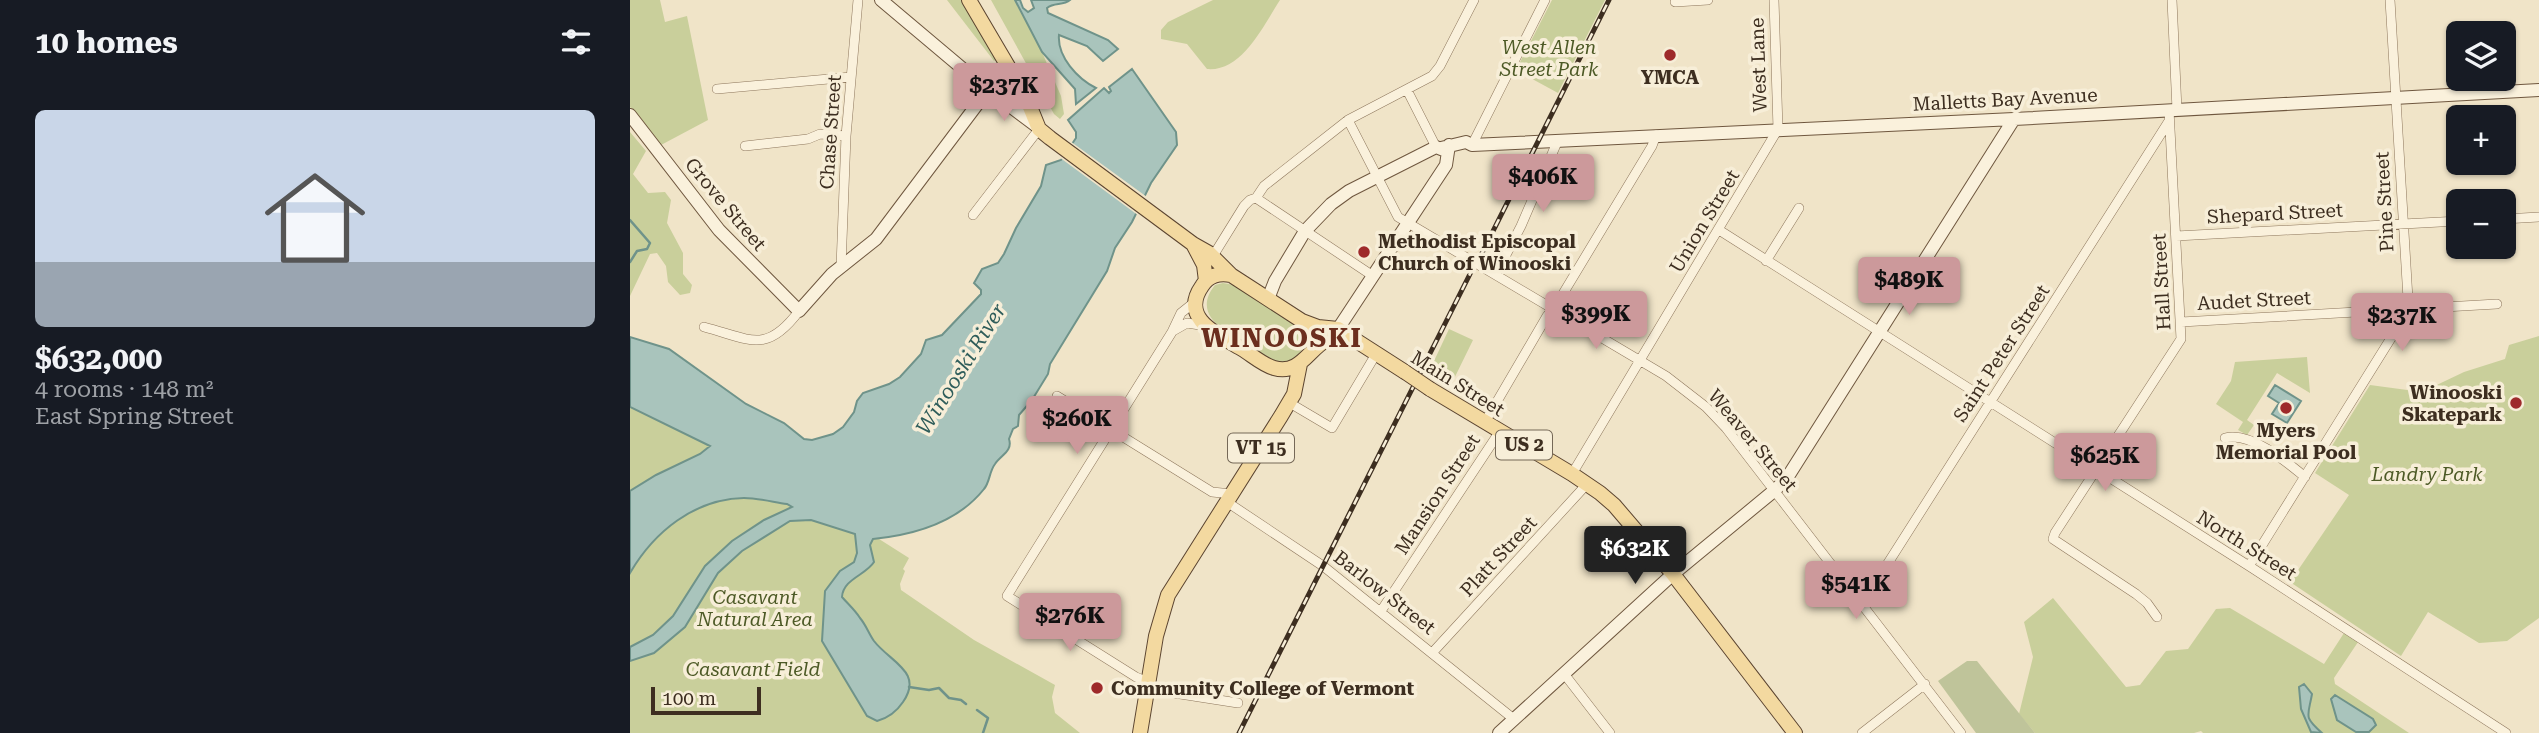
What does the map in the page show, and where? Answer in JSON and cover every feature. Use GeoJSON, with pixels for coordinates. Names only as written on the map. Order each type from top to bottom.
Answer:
{"type":"FeatureCollection","features":[{"type":"Feature","properties":{"kind":"main road","name":"US 2"},"geometry":{"type":"LineString","coordinates":[[969,0],[1044,133]]}},
{"type":"Feature","properties":{"kind":"main road","name":"Main Street"},"geometry":{"type":"LineString","coordinates":[[1044,133],[1213,256],[1231,275],[1270,295],[1302,321],[1318,327],[1338,329],[1430,389],[1572,474],[1614,505],[1673,574],[1795,733]]}},
{"type":"Feature","properties":{"kind":"main road"},"geometry":{"type":"LineString","coordinates":[[1193,244],[1204,265],[1206,281]]}},
{"type":"Feature","properties":{"kind":"main road"},"geometry":{"type":"LineString","coordinates":[[1231,275],[1215,275],[1206,281],[1196,301],[1197,314],[1206,326],[1272,368],[1286,383],[1289,402]]}},
{"type":"Feature","properties":{"kind":"main road"},"geometry":{"type":"LineString","coordinates":[[1302,321],[1311,336],[1311,351]]}},
{"type":"Feature","properties":{"kind":"main road"},"geometry":{"type":"LineString","coordinates":[[1272,368],[1287,369],[1300,365],[1311,351],[1333,337],[1354,341]]}},
{"type":"Feature","properties":{"kind":"main road","name":"VT 15"},"geometry":{"type":"LineString","coordinates":[[1140,733],[1157,629],[1168,595],[1294,394],[1300,365]]}},
{"type":"Feature","properties":{"kind":"street","name":"Chase Street"},"geometry":{"type":"LineString","coordinates":[[841,267],[846,136],[858,0]]}},
{"type":"Feature","properties":{"kind":"street"},"geometry":{"type":"LineString","coordinates":[[881,0],[1044,133],[973,215]]}},
{"type":"Feature","properties":{"kind":"street"},"geometry":{"type":"LineString","coordinates":[[1213,256],[1244,206],[1256,198],[1264,187],[1348,120],[1407,90],[1437,70],[1474,0]]}},
{"type":"Feature","properties":{"kind":"street"},"geometry":{"type":"LineString","coordinates":[[1472,145],[1545,0]]}},
{"type":"Feature","properties":{"kind":"street"},"geometry":{"type":"LineString","coordinates":[[1675,2],[1708,0]]}},
{"type":"Feature","properties":{"kind":"street","name":"West Lane"},"geometry":{"type":"LineString","coordinates":[[1774,0],[1778,129]]}},
{"type":"Feature","properties":{"kind":"street","name":"Hall Street"},"geometry":{"type":"LineString","coordinates":[[2157,617],[2136,594],[2053,540],[2180,342],[2172,114],[2172,0]]}},
{"type":"Feature","properties":{"kind":"street","name":"Pine Street"},"geometry":{"type":"LineString","coordinates":[[2249,566],[2403,323],[2407,309],[2390,0]]}},
{"type":"Feature","properties":{"kind":"street"},"geometry":{"type":"LineString","coordinates":[[704,327],[750,339],[765,340],[779,334],[841,267],[869,246],[883,231],[989,90],[1012,73]]}},
{"type":"Feature","properties":{"kind":"street"},"geometry":{"type":"LineString","coordinates":[[717,89],[851,77]]}},
{"type":"Feature","properties":{"kind":"street"},"geometry":{"type":"LineString","coordinates":[[1338,329],[1446,165],[1444,148],[1407,90]]}},
{"type":"Feature","properties":{"kind":"street","name":"Malletts Bay Avenue"},"geometry":{"type":"LineString","coordinates":[[1270,295],[1275,281],[1305,231],[1337,200],[1377,177],[1444,148],[1778,129],[2172,114],[2395,97],[2539,90]]}},
{"type":"Feature","properties":{"kind":"street","name":"Saint Peter Street"},"geometry":{"type":"LineString","coordinates":[[1862,604],[2172,114]]}},
{"type":"Feature","properties":{"kind":"street","name":"Grove Street"},"geometry":{"type":"LineString","coordinates":[[630,115],[719,230],[799,312]]}},
{"type":"Feature","properties":{"kind":"street"},"geometry":{"type":"LineString","coordinates":[[1499,733],[1673,574],[1775,490],[1795,466],[2014,119]]}},
{"type":"Feature","properties":{"kind":"street","name":"Weaver Street"},"geometry":{"type":"LineString","coordinates":[[1348,120],[1398,216],[1641,360],[1687,390],[1706,407],[1775,490],[1961,733]]}},
{"type":"Feature","properties":{"kind":"street","name":"Union Street"},"geometry":{"type":"LineString","coordinates":[[1572,474],[1778,129]]}},
{"type":"Feature","properties":{"kind":"street"},"geometry":{"type":"LineString","coordinates":[[745,146],[808,139],[820,134],[846,136]]}},
{"type":"Feature","properties":{"kind":"street"},"geometry":{"type":"LineString","coordinates":[[1485,422],[1645,158],[1656,135]]}},
{"type":"Feature","properties":{"kind":"street"},"geometry":{"type":"LineString","coordinates":[[1496,274],[1521,226],[1558,140]]}},
{"type":"Feature","properties":{"kind":"street"},"geometry":{"type":"LineString","coordinates":[[1256,198],[1373,276]]}},
{"type":"Feature","properties":{"kind":"street"},"geometry":{"type":"LineString","coordinates":[[1766,261],[1799,208]]}},
{"type":"Feature","properties":{"kind":"street"},"geometry":{"type":"LineString","coordinates":[[2516,218],[2539,217]]}},
{"type":"Feature","properties":{"kind":"street","name":"Shepard Street"},"geometry":{"type":"LineString","coordinates":[[2176,236],[2446,222]]}},
{"type":"Feature","properties":{"kind":"street","name":"North Street"},"geometry":{"type":"LineString","coordinates":[[1719,230],[2249,566],[2506,733]]}},
{"type":"Feature","properties":{"kind":"street"},"geometry":{"type":"LineString","coordinates":[[1196,301],[1181,313],[1172,332],[1007,596],[1161,691],[1238,703]]}},
{"type":"Feature","properties":{"kind":"street","name":"Audet Street"},"geometry":{"type":"LineString","coordinates":[[2181,322],[2497,304]]}},
{"type":"Feature","properties":{"kind":"street"},"geometry":{"type":"LineString","coordinates":[[1172,332],[1187,323],[1206,326]]}},
{"type":"Feature","properties":{"kind":"street"},"geometry":{"type":"LineString","coordinates":[[1289,402],[1332,428],[1376,354]]}},
{"type":"Feature","properties":{"kind":"street"},"geometry":{"type":"LineString","coordinates":[[1056,396],[1212,492],[1229,498]]}},
{"type":"Feature","properties":{"kind":"street","name":"Mansion Street"},"geometry":{"type":"LineString","coordinates":[[1381,611],[1500,430]]}},
{"type":"Feature","properties":{"kind":"street"},"geometry":{"type":"LineString","coordinates":[[2225,438],[2240,437],[2257,445],[2282,459],[2305,477]]}},
{"type":"Feature","properties":{"kind":"street","name":"Platt Street"},"geometry":{"type":"LineString","coordinates":[[1433,652],[1587,484]]}},
{"type":"Feature","properties":{"kind":"street"},"geometry":{"type":"LineString","coordinates":[[1212,492],[1217,517]]}},
{"type":"Feature","properties":{"kind":"street","name":"Barlow Street"},"geometry":{"type":"LineString","coordinates":[[1229,498],[1381,611],[1515,720]]}},
{"type":"Feature","properties":{"kind":"street"},"geometry":{"type":"LineString","coordinates":[[1564,675],[1610,733]]}},
{"type":"Feature","properties":{"kind":"street"},"geometry":{"type":"LineString","coordinates":[[1863,733],[1925,684]]}},
{"type":"Feature","properties":{"kind":"green space"},"geometry":{"type":"Polygon","coordinates":[[[630,0],[660,0],[665,22],[687,16],[708,120],[661,145],[630,107],[630,0]]]}},
{"type":"Feature","properties":{"kind":"green space"},"geometry":{"type":"Polygon","coordinates":[[[947,0],[962,0],[997,59],[994,61],[947,0]]]}},
{"type":"Feature","properties":{"kind":"green space"},"geometry":{"type":"Polygon","coordinates":[[[991,0],[1015,0],[1061,96],[1064,114],[1060,119],[1054,114],[991,0]]]}},
{"type":"Feature","properties":{"kind":"green space"},"geometry":{"type":"Polygon","coordinates":[[[1213,0],[1280,0],[1259,34],[1241,55],[1219,68],[1207,69],[1187,44],[1161,39],[1161,30],[1168,22],[1213,0]]]}},
{"type":"Feature","properties":{"kind":"green space","name":"West Allen Street Park"},"geometry":{"type":"Polygon","coordinates":[[[1552,0],[1605,0],[1558,93],[1516,70],[1552,0]]]}},
{"type":"Feature","properties":{"kind":"green space"},"geometry":{"type":"Polygon","coordinates":[[[630,132],[646,151],[633,174],[648,193],[665,192],[671,200],[667,223],[683,253],[683,274],[692,285],[690,293],[680,295],[668,282],[666,266],[657,253],[650,254],[630,296],[630,132]]]}},
{"type":"Feature","properties":{"kind":"green space"},"geometry":{"type":"Polygon","coordinates":[[[1215,285],[1234,285],[1276,310],[1297,327],[1303,339],[1303,346],[1297,356],[1285,363],[1271,361],[1215,322],[1209,315],[1208,296],[1215,285]]]}},
{"type":"Feature","properties":{"kind":"green space"},"geometry":{"type":"Polygon","coordinates":[[[1449,329],[1473,340],[1450,387],[1427,376],[1449,329]]]}},
{"type":"Feature","properties":{"kind":"green space","name":"Landry Park"},"geometry":{"type":"Polygon","coordinates":[[[2539,336],[2539,618],[2507,641],[2479,643],[2428,612],[2401,656],[2290,582],[2349,495],[2315,473],[2370,385],[2422,392],[2464,372],[2505,359],[2509,345],[2539,336]]]}},
{"type":"Feature","properties":{"kind":"green space"},"geometry":{"type":"Polygon","coordinates":[[[2307,357],[2310,393],[2277,373],[2247,420],[2254,425],[2247,435],[2238,430],[2243,422],[2216,404],[2231,381],[2235,362],[2307,357]]]}},
{"type":"Feature","properties":{"kind":"green space","name":"Casavant Natural Area"},"geometry":{"type":"Polygon","coordinates":[[[630,390],[712,433],[909,558],[903,569],[905,571],[900,584],[901,590],[974,640],[1055,685],[1052,697],[1055,713],[1080,733],[630,733],[630,390]]]}},
{"type":"Feature","properties":{"kind":"green space"},"geometry":{"type":"Polygon","coordinates":[[[2053,598],[2126,687],[2140,685],[2166,651],[2188,649],[2216,609],[2230,608],[2324,664],[2344,633],[2358,642],[2334,678],[2335,684],[2409,733],[2035,733],[2019,714],[2033,657],[2024,622],[2053,598]]]}},
{"type":"Feature","properties":{"kind":"green space"},"geometry":{"type":"Polygon","coordinates":[[[1967,661],[1977,661],[2035,733],[1976,733],[1938,681],[1967,661]]]}},
{"type":"Feature","properties":{"kind":"water"},"geometry":{"type":"Polygon","coordinates":[[[1015,0],[1020,0],[1028,12],[1034,8],[1031,0],[1070,0],[1050,6],[1047,8],[1048,13],[1108,40],[1118,49],[1103,61],[1087,46],[1059,35],[1065,59],[1082,79],[1096,88],[1076,104],[1075,89],[1042,52],[1015,0]]]}},
{"type":"Feature","properties":{"kind":"water","name":"Winooski River"},"geometry":{"type":"Polygon","coordinates":[[[1132,69],[1176,132],[1177,145],[1151,183],[1132,222],[1115,248],[1107,271],[1050,364],[1048,374],[1019,415],[1018,426],[1013,429],[1009,439],[1008,450],[993,467],[984,489],[961,510],[934,525],[873,539],[870,545],[874,562],[850,581],[843,591],[842,597],[858,615],[874,641],[907,675],[910,683],[901,705],[877,721],[867,716],[822,641],[825,591],[840,571],[854,562],[857,553],[855,534],[811,520],[790,521],[742,551],[718,573],[685,627],[654,653],[630,661],[630,647],[653,635],[673,616],[705,566],[732,541],[764,520],[792,507],[744,498],[708,504],[677,520],[663,532],[630,573],[630,491],[710,446],[630,407],[630,337],[669,349],[746,404],[784,423],[804,439],[812,440],[833,434],[843,427],[854,412],[863,393],[900,377],[921,354],[926,340],[942,335],[981,294],[981,290],[974,283],[982,269],[998,263],[1041,186],[1046,165],[1061,160],[1076,138],[1076,132],[1068,120],[1104,88],[1109,93],[1109,87],[1132,69]]]}},
{"type":"Feature","properties":{"kind":"water","name":"Myers Memorial Pool"},"geometry":{"type":"Polygon","coordinates":[[[2275,385],[2301,401],[2287,423],[2272,414],[2279,403],[2268,396],[2275,385]]]}},
{"type":"Feature","properties":{"kind":"water"},"geometry":{"type":"Polygon","coordinates":[[[2304,684],[2312,694],[2309,719],[2322,733],[2311,732],[2301,709],[2299,687],[2304,684]]]}},
{"type":"Feature","properties":{"kind":"water"},"geometry":{"type":"Polygon","coordinates":[[[2335,695],[2373,719],[2376,725],[2369,732],[2356,732],[2337,720],[2331,699],[2335,695]]]}},
{"type":"Feature","properties":{"kind":"pier"},"geometry":{"type":"Polygon","coordinates":[[[1070,141],[1147,197],[1139,216],[1059,157],[1070,141]]]}},
{"type":"Feature","properties":{"kind":"waterway"},"geometry":{"type":"LineString","coordinates":[[630,220],[650,243],[647,249],[637,251],[630,262]]}},
{"type":"Feature","properties":{"kind":"waterway"},"geometry":{"type":"LineString","coordinates":[[909,687],[929,690],[939,688],[949,698],[961,700],[966,704]]}},
{"type":"Feature","properties":{"kind":"waterway"},"geometry":{"type":"LineString","coordinates":[[977,710],[988,718],[983,733]]}},
{"type":"Feature","properties":{"kind":"railway"},"geometry":{"type":"LineString","coordinates":[[1481,255],[1609,0]]}},
{"type":"Feature","properties":{"kind":"railway"},"geometry":{"type":"LineString","coordinates":[[1239,733],[1472,270]]}},
{"type":"Feature","properties":{"kind":"place","name":"YMCA"},"geometry":{"type":"Point","coordinates":[1670,55]}},
{"type":"Feature","properties":{"kind":"place","name":"Methodist Episcopal Church of Winooski"},"geometry":{"type":"Point","coordinates":[1364,252]}},
{"type":"Feature","properties":{"kind":"place","name":"Winooski Skatepark"},"geometry":{"type":"Point","coordinates":[2516,403]}},
{"type":"Feature","properties":{"kind":"place","name":"Myers Memorial Pool"},"geometry":{"type":"Point","coordinates":[2286,408]}},
{"type":"Feature","properties":{"kind":"place","name":"Community College of Vermont"},"geometry":{"type":"Point","coordinates":[1097,688]}},
{"type":"Feature","properties":{"kind":"district","name":"WINOOSKI"},"geometry":{"type":"Point","coordinates":[1282,338]}},
{"type":"Feature","properties":{"kind":"park label","name":"Casavant Field"},"geometry":{"type":"Point","coordinates":[753,669]}}]}
